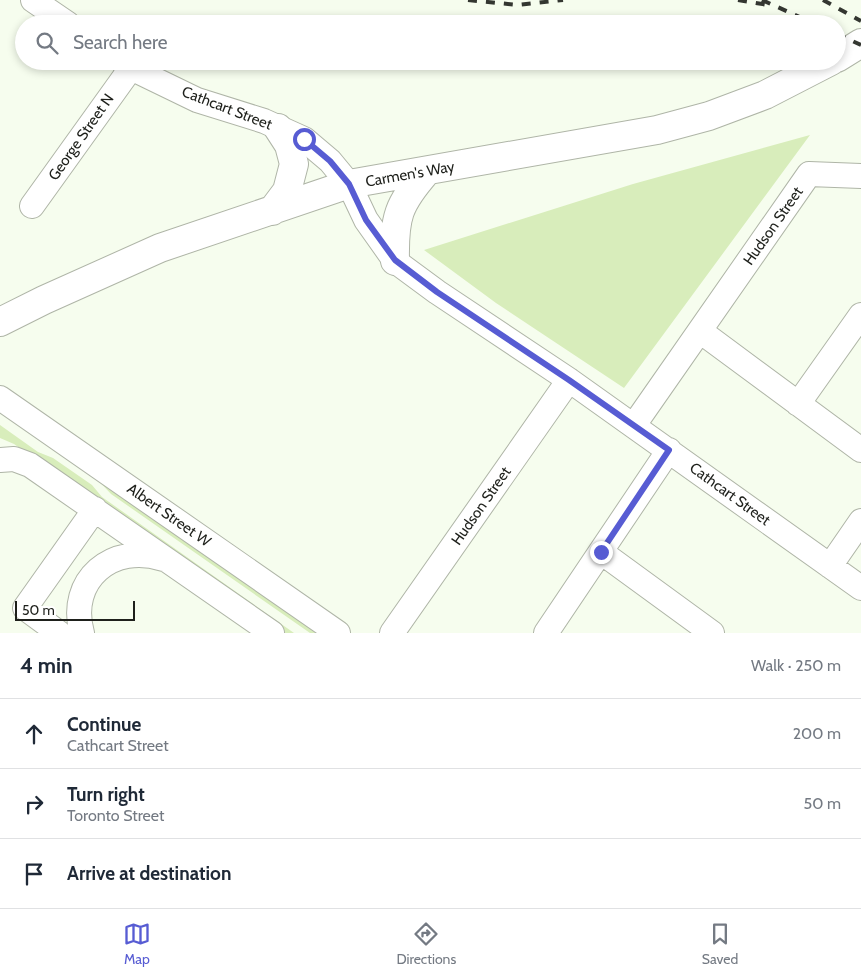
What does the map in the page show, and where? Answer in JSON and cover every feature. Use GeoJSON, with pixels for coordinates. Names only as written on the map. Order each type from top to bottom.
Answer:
{"type":"FeatureCollection","features":[{"type":"Feature","properties":{"kind":"highway"},"geometry":{"type":"LineString","coordinates":[[846,52],[861,43]]}},
{"type":"Feature","properties":{"kind":"highway","name":"Carmen's Way"},"geometry":{"type":"LineString","coordinates":[[0,322],[160,248],[349,184],[657,130],[764,95],[813,70]]}},
{"type":"Feature","properties":{"kind":"highway"},"geometry":{"type":"LineString","coordinates":[[272,211],[287,191],[294,164],[289,145],[278,128]]}},
{"type":"Feature","properties":{"kind":"highway"},"geometry":{"type":"LineString","coordinates":[[395,260],[394,234],[401,204],[427,171]]}},
{"type":"Feature","properties":{"kind":"street"},"geometry":{"type":"LineString","coordinates":[[33,0],[55,15]]}},
{"type":"Feature","properties":{"kind":"street","name":"George Street N"},"geometry":{"type":"LineString","coordinates":[[32,206],[122,70]]}},
{"type":"Feature","properties":{"kind":"street","name":"Cathcart Street"},"geometry":{"type":"LineString","coordinates":[[138,70],[197,100],[264,121],[304,139],[330,161],[349,184],[366,220],[395,260],[445,298],[634,425],[861,588]]}},
{"type":"Feature","properties":{"kind":"street","name":"Hudson Street"},"geometry":{"type":"LineString","coordinates":[[634,425],[810,174],[861,176]]}},
{"type":"Feature","properties":{"kind":"street"},"geometry":{"type":"LineString","coordinates":[[798,404],[861,315]]}},
{"type":"Feature","properties":{"kind":"street"},"geometry":{"type":"LineString","coordinates":[[700,331],[861,450]]}},
{"type":"Feature","properties":{"kind":"street","name":"Hudson Street"},"geometry":{"type":"LineString","coordinates":[[392,633],[569,380]]}},
{"type":"Feature","properties":{"kind":"street","name":"Albert Street W"},"geometry":{"type":"LineString","coordinates":[[0,398],[338,633]]}},
{"type":"Feature","properties":{"kind":"street"},"geometry":{"type":"LineString","coordinates":[[546,633],[669,450]]}},
{"type":"Feature","properties":{"kind":"street"},"geometry":{"type":"LineString","coordinates":[[0,460],[22,460],[272,633]]}},
{"type":"Feature","properties":{"kind":"street"},"geometry":{"type":"LineString","coordinates":[[59,633],[25,608],[95,509]]}},
{"type":"Feature","properties":{"kind":"street"},"geometry":{"type":"LineString","coordinates":[[830,566],[861,521]]}},
{"type":"Feature","properties":{"kind":"street"},"geometry":{"type":"LineString","coordinates":[[601,552],[712,633]]}},
{"type":"Feature","properties":{"kind":"street"},"geometry":{"type":"LineString","coordinates":[[82,633],[78,616],[82,595],[91,578],[103,565],[119,558],[137,554],[156,557],[173,564]]}},
{"type":"Feature","properties":{"kind":"green space"},"geometry":{"type":"Polygon","coordinates":[[[810,135],[624,388],[496,303],[424,250],[633,184],[810,135]]]}},
{"type":"Feature","properties":{"kind":"green space"},"geometry":{"type":"Polygon","coordinates":[[[0,425],[38,452],[53,458],[92,485],[102,497],[294,633],[284,633],[14,444],[0,438],[0,425]]]}},
{"type":"Feature","properties":{"kind":"green space"},"geometry":{"type":"Polygon","coordinates":[[[95,477],[317,633],[310,633],[111,494],[95,477]]]}},
{"type":"Feature","properties":{"kind":"railway"},"geometry":{"type":"LineString","coordinates":[[468,0],[518,5],[563,0]]}},
{"type":"Feature","properties":{"kind":"railway"},"geometry":{"type":"LineString","coordinates":[[738,0],[768,5]]}},
{"type":"Feature","properties":{"kind":"railway"},"geometry":{"type":"LineString","coordinates":[[762,0],[795,15]]}},
{"type":"Feature","properties":{"kind":"railway"},"geometry":{"type":"LineString","coordinates":[[823,0],[861,21]]}},
{"type":"Feature","properties":{"kind":"railway"},"geometry":{"type":"LineString","coordinates":[[846,38],[861,45]]}},
{"type":"Feature","properties":{"kind":"route"},"geometry":{"type":"LineString","coordinates":[[304,139],[330,161],[349,184],[366,220],[395,260],[486,326],[569,380],[669,450],[601,552]]}}]}
